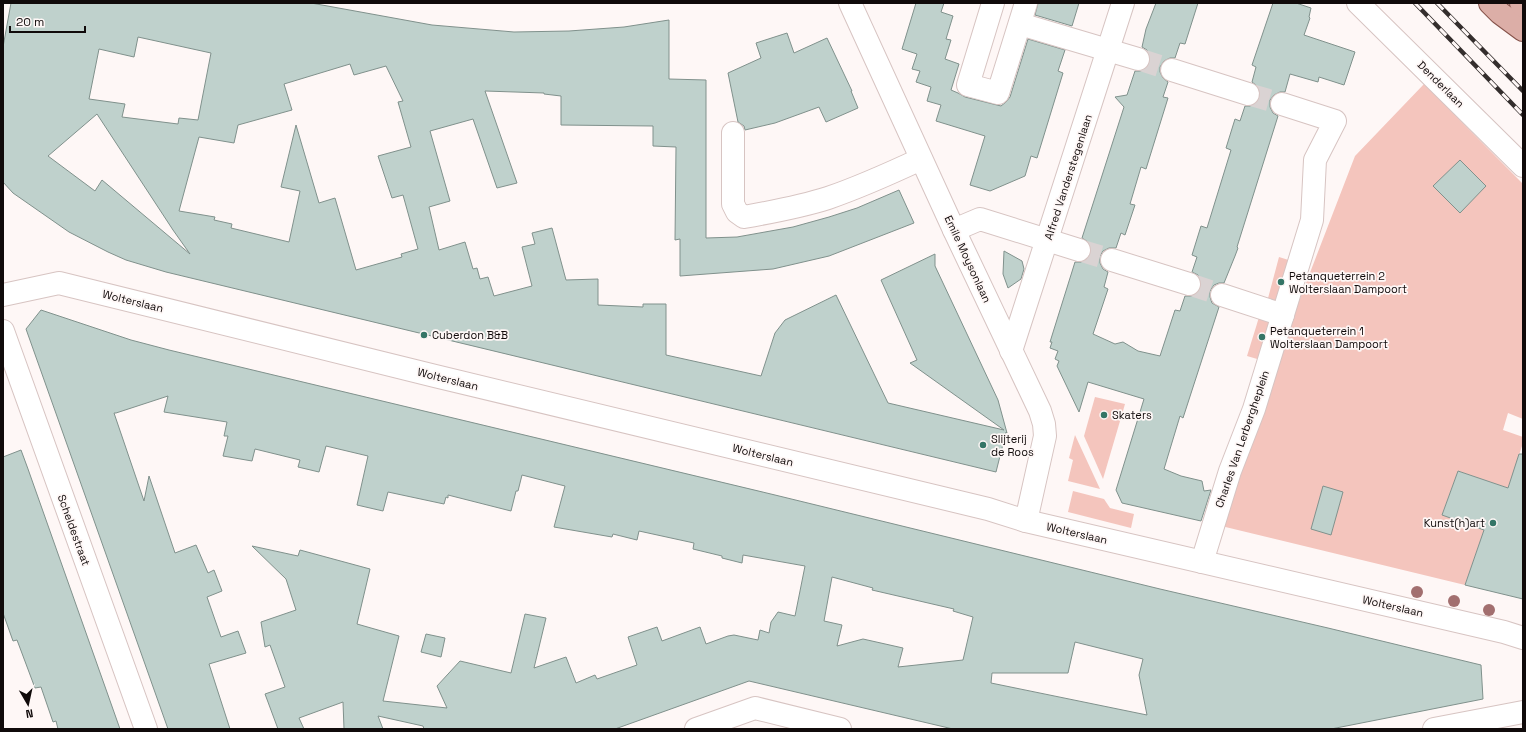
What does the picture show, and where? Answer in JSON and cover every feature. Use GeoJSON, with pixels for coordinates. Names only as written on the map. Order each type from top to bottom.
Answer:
{"type":"FeatureCollection","features":[{"type":"Feature","properties":{"kind":"main road"},"geometry":{"type":"LineString","coordinates":[[1490,3],[1500,13],[1523,30]]}},
{"type":"Feature","properties":{"kind":"street","name":"Emile Moysonlaan"},"geometry":{"type":"LineString","coordinates":[[850,3],[954,230],[1040,411],[1044,424],[1044,436],[1026,521]]}},
{"type":"Feature","properties":{"kind":"street"},"geometry":{"type":"LineString","coordinates":[[993,3],[968,85],[998,94],[1026,3]]}},
{"type":"Feature","properties":{"kind":"street","name":"Alfred Vanderstegenlaan"},"geometry":{"type":"LineString","coordinates":[[1011,351],[1048,240],[1123,3]]}},
{"type":"Feature","properties":{"kind":"street","name":"Denderlaan"},"geometry":{"type":"LineString","coordinates":[[1358,3],[1523,166]]}},
{"type":"Feature","properties":{"kind":"street"},"geometry":{"type":"LineString","coordinates":[[1020,24],[1138,59]]}},
{"type":"Feature","properties":{"kind":"street"},"geometry":{"type":"LineString","coordinates":[[1172,70],[1248,94]]}},
{"type":"Feature","properties":{"kind":"street","name":"Charles Van Lerbergheplein"},"geometry":{"type":"LineString","coordinates":[[1202,562],[1230,471],[1254,409],[1312,220],[1315,160],[1335,120],[1282,104]]}},
{"type":"Feature","properties":{"kind":"street"},"geometry":{"type":"LineString","coordinates":[[733,133],[733,204],[737,212],[744,217],[781,211],[827,198],[877,179],[921,158]]}},
{"type":"Feature","properties":{"kind":"street"},"geometry":{"type":"LineString","coordinates":[[954,230],[980,219],[1079,250]]}},
{"type":"Feature","properties":{"kind":"street"},"geometry":{"type":"LineString","coordinates":[[1112,260],[1189,284]]}},
{"type":"Feature","properties":{"kind":"street","name":"Wolterslaan"},"geometry":{"type":"LineString","coordinates":[[3,295],[59,283],[443,378],[980,507],[1026,521],[1504,632],[1523,638]]}},
{"type":"Feature","properties":{"kind":"street"},"geometry":{"type":"LineString","coordinates":[[1222,295],[1283,315]]}},
{"type":"Feature","properties":{"kind":"street","name":"Scheldestraat"},"geometry":{"type":"LineString","coordinates":[[4,338],[146,729]]}},
{"type":"Feature","properties":{"kind":"street"},"geometry":{"type":"LineString","coordinates":[[696,729],[755,708],[840,729]]}},
{"type":"Feature","properties":{"kind":"street"},"geometry":{"type":"LineString","coordinates":[[1434,729],[1523,712]]}},
{"type":"Feature","properties":{"kind":"shaded area"},"geometry":{"type":"Polygon","coordinates":[[[1424,84],[1523,184],[1523,419],[1508,413],[1503,430],[1523,437],[1523,443],[1508,488],[1458,471],[1442,515],[1484,530],[1465,585],[1213,524],[1355,156],[1424,84]]]}},
{"type":"Feature","properties":{"kind":"shaded area","name":"Petanqueterrein 2 Wolterslaan Dampoort"},"geometry":{"type":"Polygon","coordinates":[[[1279,257],[1295,262],[1282,306],[1267,302],[1279,257]]]}},
{"type":"Feature","properties":{"kind":"shaded area","name":"Petanqueterrein 1 Wolterslaan Dampoort"},"geometry":{"type":"Polygon","coordinates":[[[1260,314],[1277,319],[1264,361],[1247,356],[1260,314]]]}},
{"type":"Feature","properties":{"kind":"shaded area"},"geometry":{"type":"Polygon","coordinates":[[[1095,397],[1125,404],[1103,479],[1084,436],[1095,397]]]}},
{"type":"Feature","properties":{"kind":"shaded area"},"geometry":{"type":"Polygon","coordinates":[[[1075,435],[1100,489],[1068,481],[1073,460],[1069,458],[1075,435]]]}},
{"type":"Feature","properties":{"kind":"shaded area"},"geometry":{"type":"Polygon","coordinates":[[[1073,491],[1104,499],[1110,508],[1134,514],[1131,528],[1068,512],[1073,491]]]}},
{"type":"Feature","properties":{"kind":"building"},"geometry":{"type":"Polygon","coordinates":[[[11,3],[311,3],[432,25],[514,32],[569,31],[624,27],[669,20],[669,79],[706,80],[706,238],[737,237],[793,227],[857,208],[899,190],[914,223],[829,256],[773,269],[680,276],[680,239],[675,240],[676,147],[653,146],[653,126],[561,125],[561,96],[544,93],[485,91],[517,183],[497,188],[473,119],[430,131],[450,201],[429,207],[439,250],[465,242],[473,269],[477,268],[480,279],[488,277],[494,296],[532,286],[522,247],[535,244],[532,233],[552,228],[566,280],[598,279],[598,305],[643,307],[643,304],[666,304],[666,355],[761,376],[775,333],[785,320],[836,295],[888,403],[1004,430],[910,363],[917,360],[881,280],[935,254],[935,266],[998,400],[1007,433],[1006,432],[996,472],[166,272],[126,260],[69,232],[13,193],[3,182],[3,47],[11,3]],[[138,37],[134,57],[99,49],[89,99],[125,104],[122,117],[178,124],[179,118],[198,120],[211,53],[138,37]],[[350,64],[284,84],[292,110],[238,125],[234,143],[199,137],[179,211],[215,217],[214,220],[232,224],[231,228],[289,242],[300,191],[281,187],[296,125],[319,203],[335,198],[356,270],[402,257],[401,254],[418,249],[403,195],[392,198],[378,156],[411,147],[398,102],[403,101],[386,66],[354,75],[350,64]],[[97,114],[48,156],[95,191],[102,180],[190,254],[97,114]]]}},
{"type":"Feature","properties":{"kind":"building"},"geometry":{"type":"Polygon","coordinates":[[[916,3],[944,3],[941,12],[953,16],[946,39],[951,40],[945,59],[959,64],[951,90],[965,97],[1001,106],[1006,102],[1010,97],[1028,39],[1065,50],[1058,71],[1063,73],[1037,158],[1031,156],[1025,176],[990,191],[970,185],[985,136],[936,121],[941,105],[927,101],[931,87],[916,82],[920,71],[912,69],[917,54],[902,49],[916,3]]]}},
{"type":"Feature","properties":{"kind":"building"},"geometry":{"type":"Polygon","coordinates":[[[1038,3],[1079,3],[1072,26],[1035,15],[1038,3]]]}},
{"type":"Feature","properties":{"kind":"building"},"geometry":{"type":"Polygon","coordinates":[[[1156,3],[1198,3],[1185,44],[1180,43],[1175,58],[1170,58],[1164,61],[1160,67],[1160,72],[1163,78],[1168,82],[1163,97],[1168,98],[1146,169],[1141,167],[1130,204],[1135,205],[1125,235],[1121,233],[1116,248],[1109,248],[1103,251],[1100,256],[1100,263],[1103,269],[1108,272],[1104,287],[1108,289],[1093,334],[1115,344],[1123,342],[1138,351],[1160,356],[1175,310],[1180,311],[1185,296],[1192,296],[1198,293],[1201,288],[1201,281],[1198,275],[1192,272],[1197,257],[1192,255],[1201,226],[1207,228],[1231,150],[1226,148],[1235,119],[1240,121],[1245,106],[1250,106],[1256,103],[1260,97],[1260,92],[1257,86],[1252,82],[1256,67],[1252,65],[1273,3],[1296,3],[1311,8],[1310,18],[1304,35],[1355,52],[1344,85],[1319,77],[1318,82],[1290,74],[1285,92],[1280,92],[1274,95],[1270,100],[1270,107],[1273,113],[1278,116],[1235,256],[1224,283],[1214,285],[1210,291],[1212,303],[1219,307],[1183,418],[1180,416],[1164,469],[1181,476],[1202,481],[1204,491],[1211,490],[1201,521],[1122,503],[1116,490],[1144,399],[1088,382],[1079,412],[1057,366],[1059,361],[1055,359],[1058,351],[1050,348],[1052,342],[1050,342],[1075,262],[1081,262],[1087,259],[1091,253],[1091,247],[1088,242],[1082,238],[1124,107],[1115,97],[1127,95],[1135,71],[1141,71],[1147,68],[1150,63],[1150,56],[1147,50],[1142,47],[1146,29],[1156,3]]]}},
{"type":"Feature","properties":{"kind":"building"},"geometry":{"type":"Polygon","coordinates":[[[787,33],[794,53],[827,38],[852,91],[858,108],[826,122],[819,107],[775,123],[745,130],[744,126],[738,122],[728,73],[761,58],[756,43],[787,33]]]}},
{"type":"Feature","properties":{"kind":"building"},"geometry":{"type":"Polygon","coordinates":[[[1460,160],[1486,186],[1460,213],[1433,186],[1460,160]]]}},
{"type":"Feature","properties":{"kind":"building"},"geometry":{"type":"Polygon","coordinates":[[[1004,251],[1022,261],[1024,269],[1021,279],[1008,288],[1003,274],[1004,251]]]}},
{"type":"Feature","properties":{"kind":"building"},"geometry":{"type":"Polygon","coordinates":[[[41,310],[131,340],[169,350],[1481,665],[1483,699],[1331,729],[953,729],[749,681],[615,729],[424,729],[423,726],[378,716],[383,729],[344,729],[343,702],[299,718],[304,729],[278,729],[265,694],[285,687],[270,645],[265,647],[261,622],[296,610],[286,579],[252,546],[298,556],[300,550],[370,569],[357,624],[399,636],[383,701],[447,708],[437,686],[460,661],[511,673],[525,614],[546,618],[534,668],[566,657],[576,683],[595,675],[597,679],[637,665],[628,637],[657,627],[662,641],[700,627],[706,644],[734,635],[758,640],[760,630],[769,633],[771,622],[778,612],[795,616],[805,566],[743,555],[742,563],[722,558],[722,556],[693,549],[694,543],[639,531],[637,540],[613,534],[612,537],[554,527],[565,486],[522,475],[511,511],[448,495],[448,498],[446,497],[444,504],[388,492],[383,511],[357,505],[368,456],[326,446],[319,472],[298,467],[300,460],[255,449],[252,461],[223,456],[228,436],[224,436],[227,422],[164,412],[168,396],[114,413],[144,501],[149,476],[175,553],[196,545],[208,573],[214,570],[222,591],[207,597],[221,637],[238,631],[246,653],[209,664],[230,729],[168,729],[26,329],[41,310]],[[832,577],[824,621],[842,625],[837,646],[863,639],[903,648],[898,667],[963,660],[973,617],[953,611],[954,609],[872,590],[873,588],[832,577]],[[1075,642],[1068,673],[992,673],[991,683],[1147,715],[1139,675],[1143,659],[1075,642]]]}},
{"type":"Feature","properties":{"kind":"building"},"geometry":{"type":"Polygon","coordinates":[[[21,450],[120,729],[58,729],[56,721],[53,722],[41,687],[35,688],[17,640],[13,641],[3,613],[3,457],[21,450]]]}},
{"type":"Feature","properties":{"kind":"building","name":"Kunst(h)art"},"geometry":{"type":"Polygon","coordinates":[[[1519,454],[1523,454],[1523,599],[1465,585],[1484,530],[1442,515],[1458,471],[1508,488],[1519,454]]]}},
{"type":"Feature","properties":{"kind":"building"},"geometry":{"type":"Polygon","coordinates":[[[1323,486],[1343,492],[1331,535],[1311,529],[1323,486]]]}},
{"type":"Feature","properties":{"kind":"building"},"geometry":{"type":"Polygon","coordinates":[[[426,634],[445,638],[441,657],[421,652],[426,634]]]}},
{"type":"Feature","properties":{"kind":"tunnel"},"geometry":{"type":"LineString","coordinates":[[1138,59],[1172,70]]}},
{"type":"Feature","properties":{"kind":"tunnel"},"geometry":{"type":"LineString","coordinates":[[1248,94],[1282,104]]}},
{"type":"Feature","properties":{"kind":"tunnel"},"geometry":{"type":"LineString","coordinates":[[1079,250],[1112,260]]}},
{"type":"Feature","properties":{"kind":"tunnel"},"geometry":{"type":"LineString","coordinates":[[1189,284],[1222,295]]}},
{"type":"Feature","properties":{"kind":"railway"},"geometry":{"type":"LineString","coordinates":[[1415,3],[1523,115]]}},
{"type":"Feature","properties":{"kind":"railway"},"geometry":{"type":"LineString","coordinates":[[1437,3],[1523,91]]}},
{"type":"Feature","properties":{"kind":"place","name":"Petanqueterrein 2 Wolterslaan Dampoort"},"geometry":{"type":"Point","coordinates":[1281,282]}},
{"type":"Feature","properties":{"kind":"place","name":"Cuberdon B&B"},"geometry":{"type":"Point","coordinates":[424,335]}},
{"type":"Feature","properties":{"kind":"place","name":"Petanqueterrein 1 Wolterslaan Dampoort"},"geometry":{"type":"Point","coordinates":[1262,337]}},
{"type":"Feature","properties":{"kind":"place","name":"Skaters"},"geometry":{"type":"Point","coordinates":[1104,415]}},
{"type":"Feature","properties":{"kind":"place","name":"Slijterij de Roos"},"geometry":{"type":"Point","coordinates":[983,445]}},
{"type":"Feature","properties":{"kind":"place","name":"Kunst(h)art"},"geometry":{"type":"Point","coordinates":[1493,523]}}]}
